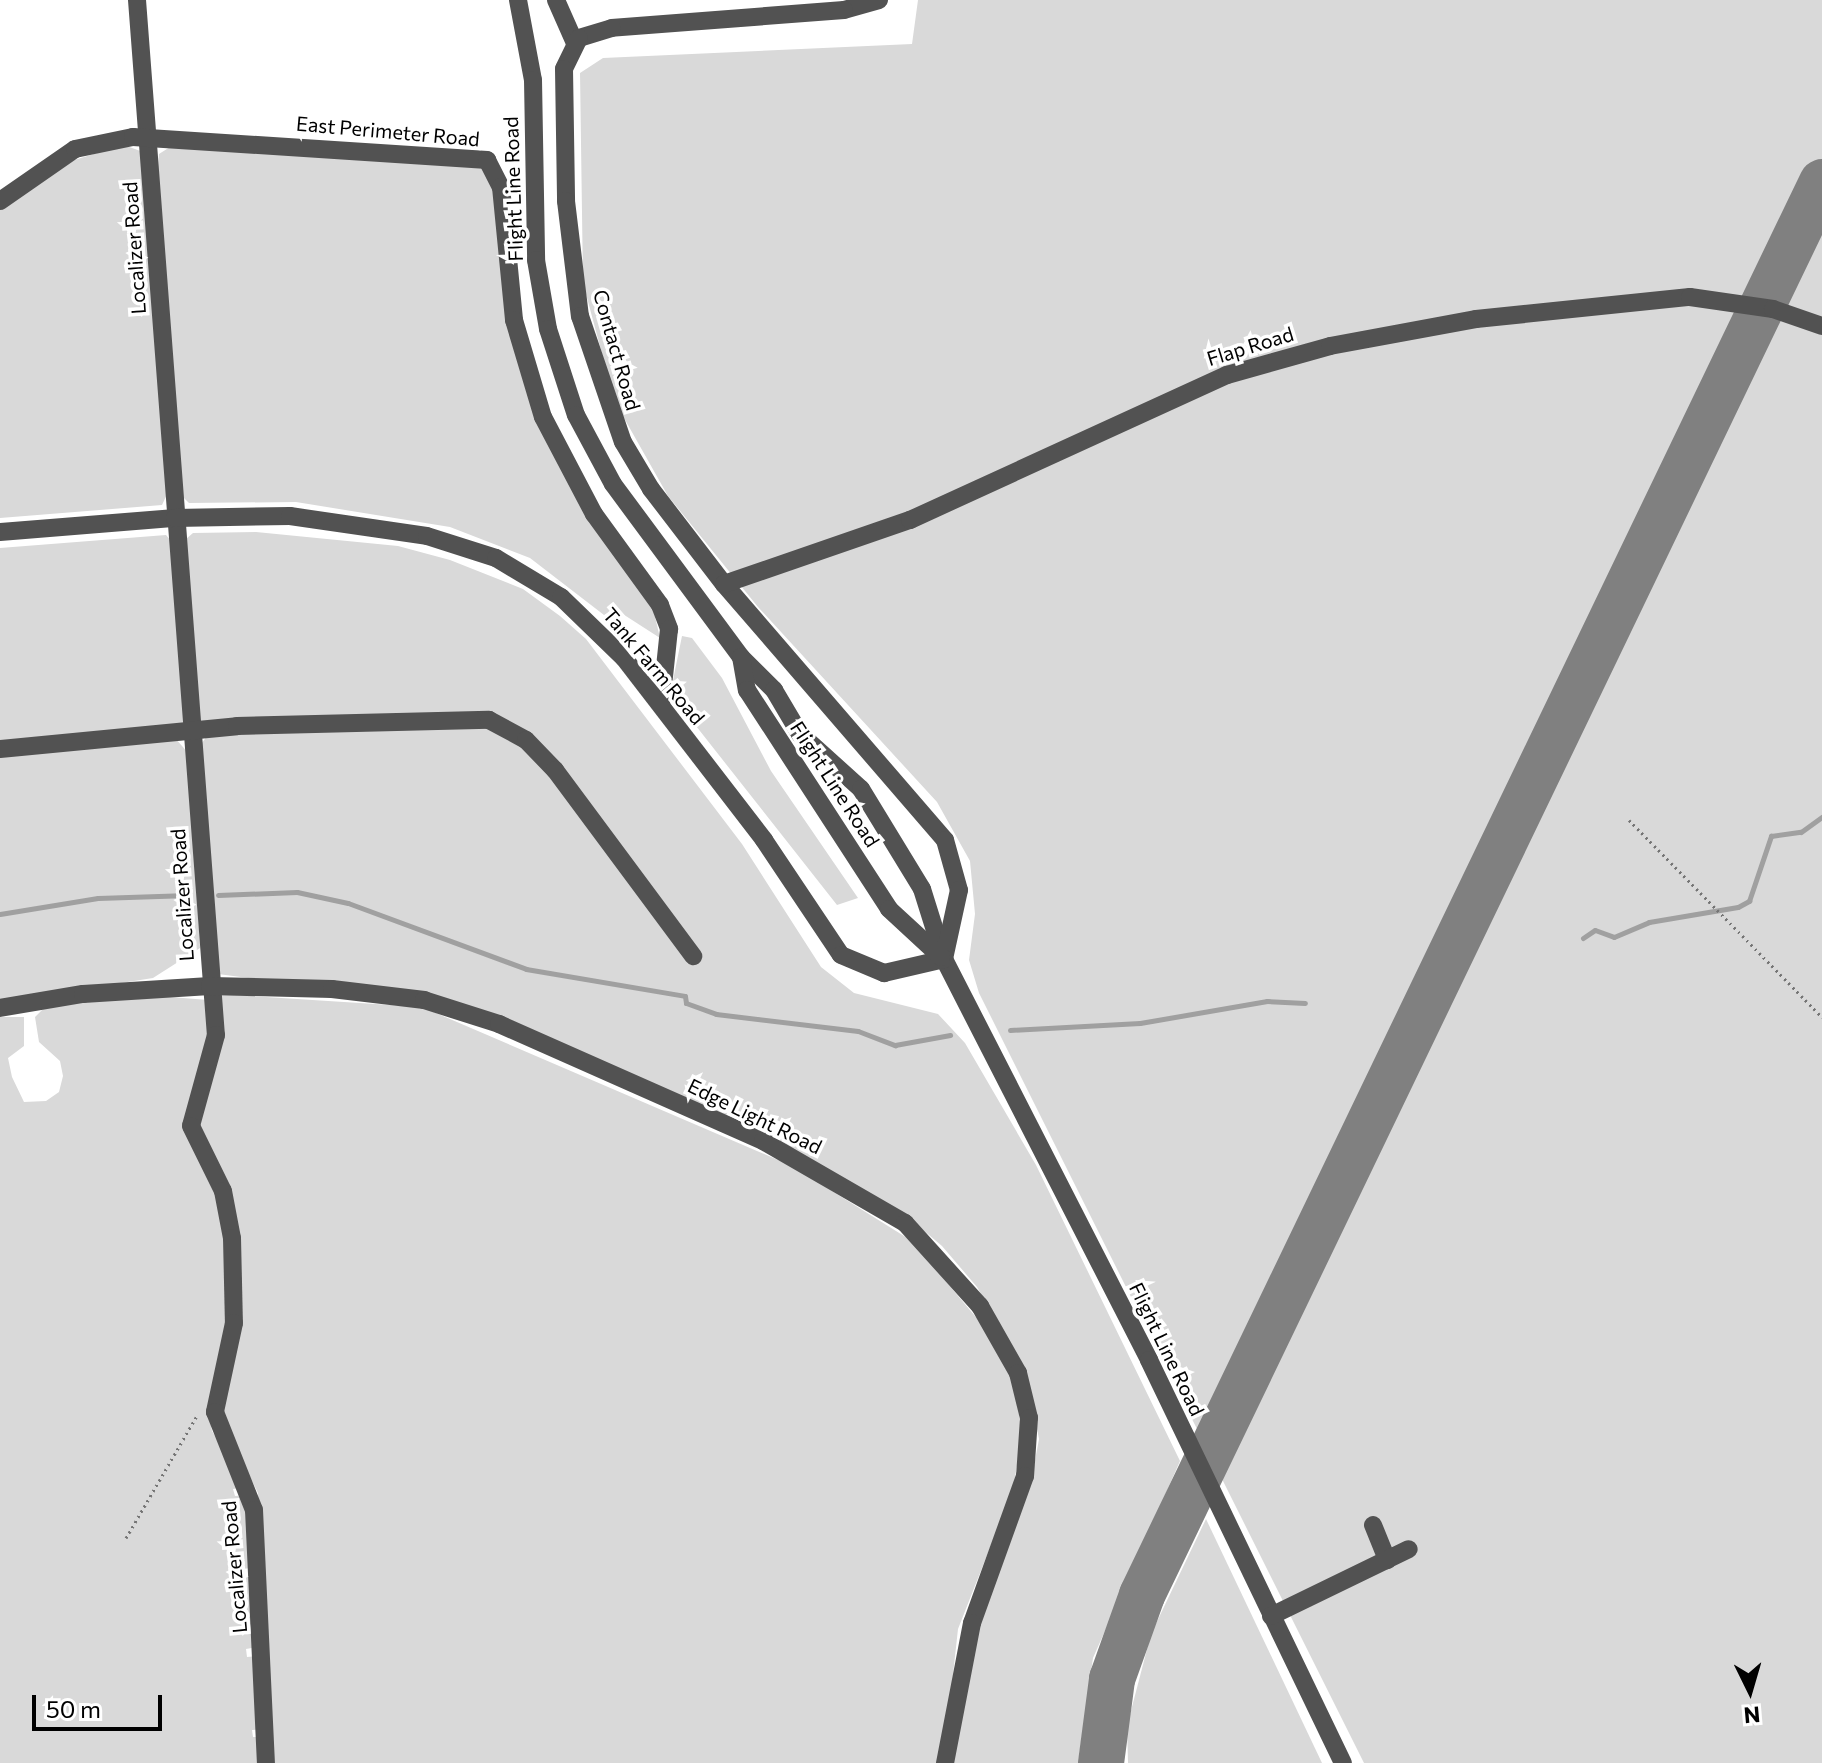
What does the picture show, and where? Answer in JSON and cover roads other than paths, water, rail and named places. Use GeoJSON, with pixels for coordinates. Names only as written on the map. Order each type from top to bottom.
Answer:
{"type":"FeatureCollection","features":[{"type":"Feature","properties":{"kind":"lane","name":"Localizer Road"},"geometry":{"type":"LineString","coordinates":[[137,0],[216,1035],[191,1126],[223,1191],[232,1238],[234,1323],[215,1412],[254,1510],[266,1763]]}},
{"type":"Feature","properties":{"kind":"lane","name":"Flight Line Road"},"geometry":{"type":"LineString","coordinates":[[518,0],[533,80],[533,234],[554,354],[606,474],[741,657],[774,690],[800,734],[861,789],[922,889],[944,959],[1343,1763]]}},
{"type":"Feature","properties":{"kind":"lane"},"geometry":{"type":"LineString","coordinates":[[556,0],[575,43],[590,32],[612,28],[844,10],[879,0]]}},
{"type":"Feature","properties":{"kind":"lane","name":"Contact Road"},"geometry":{"type":"LineString","coordinates":[[575,43],[564,69],[565,190],[587,342],[631,458],[724,584],[945,840],[959,890],[944,959]]}},
{"type":"Feature","properties":{"kind":"lane","name":"East Perimeter Road"},"geometry":{"type":"LineString","coordinates":[[0,201],[75,149],[148,137],[475,155],[494,167],[501,187],[509,295],[543,417],[594,514],[660,605],[669,629],[661,705]]}},
{"type":"Feature","properties":{"kind":"lane","name":"Flap Road"},"geometry":{"type":"LineString","coordinates":[[724,584],[910,520],[1227,375],[1330,346],[1476,319],[1690,297],[1773,309],[1822,326]]}},
{"type":"Feature","properties":{"kind":"lane","name":"Tank Farm Road"},"geometry":{"type":"LineString","coordinates":[[0,532],[175,518],[327,520],[474,549],[561,597],[624,658],[841,955],[884,973],[944,959]]}},
{"type":"Feature","properties":{"kind":"lane","name":"Flight Line Road"},"geometry":{"type":"LineString","coordinates":[[741,657],[747,690],[889,909],[944,959]]}},
{"type":"Feature","properties":{"kind":"lane"},"geometry":{"type":"LineString","coordinates":[[0,749],[191,732],[420,718],[502,724],[537,751],[573,792],[693,956]]}},
{"type":"Feature","properties":{"kind":"lane","name":"Edge Light Road"},"geometry":{"type":"LineString","coordinates":[[0,1008],[83,994],[210,986],[379,993],[499,1024],[763,1141],[905,1223],[948,1264],[1009,1353],[1030,1439],[1017,1500],[972,1623],[945,1763]]}},
{"type":"Feature","properties":{"kind":"lane"},"geometry":{"type":"LineString","coordinates":[[1373,1525],[1387,1560]]}},
{"type":"Feature","properties":{"kind":"lane"},"geometry":{"type":"LineString","coordinates":[[1271,1616],[1409,1549]]}},
{"type":"Feature","properties":{"kind":"waterway"},"geometry":{"type":"LineString","coordinates":[[1583,938],[1595,930],[1614,937],[1649,922],[1738,907],[1749,901],[1771,836],[1801,832],[1822,817]]}},
{"type":"Feature","properties":{"kind":"waterway"},"geometry":{"type":"LineString","coordinates":[[218,895],[297,892],[348,903],[526,969],[685,996],[686,1003],[716,1014],[858,1031],[895,1045],[950,1035]]}},
{"type":"Feature","properties":{"kind":"waterway"},"geometry":{"type":"LineString","coordinates":[[0,914],[98,898],[189,895]]}},
{"type":"Feature","properties":{"kind":"waterway"},"geometry":{"type":"LineString","coordinates":[[1010,1030],[1140,1023],[1267,1001],[1305,1003]]}}]}
